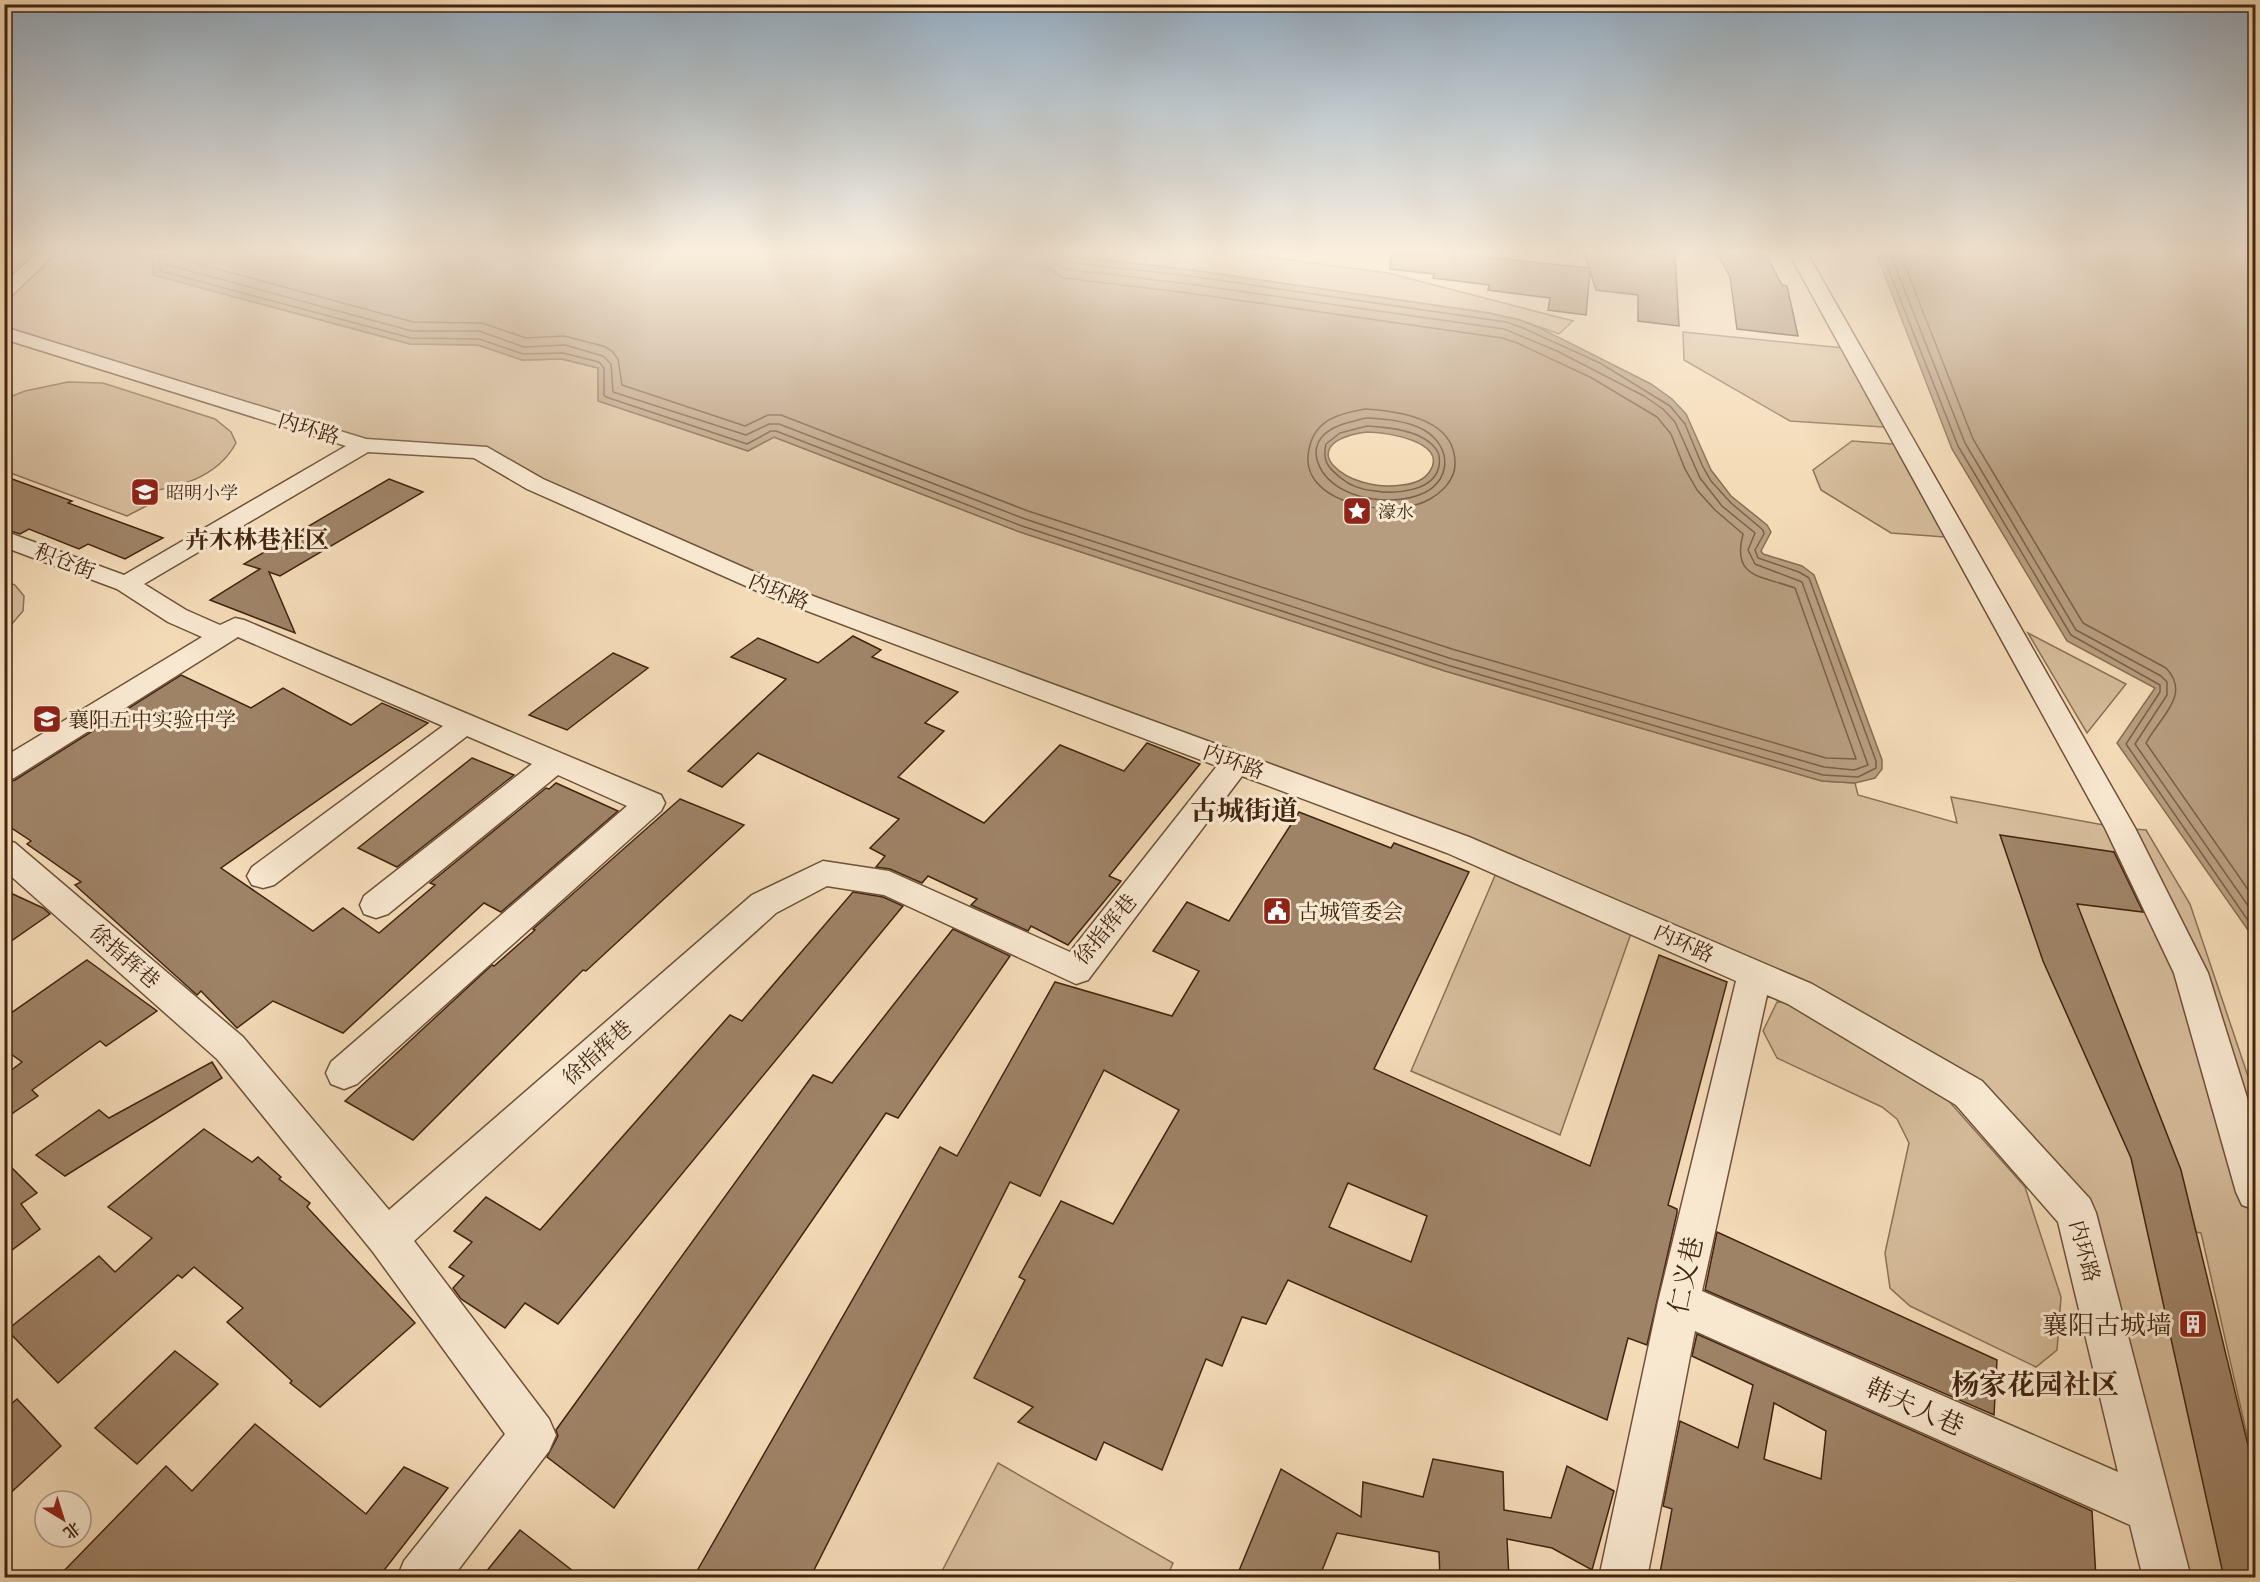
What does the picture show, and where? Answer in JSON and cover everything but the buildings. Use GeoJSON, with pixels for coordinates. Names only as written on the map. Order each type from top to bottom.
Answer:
{"type":"FeatureCollection","features":[{"type":"Feature","properties":{"kind":"street"},"geometry":{"type":"LineString","coordinates":[[1840,327],[2120,828],[2181,952],[2191,973],[2256,1192]]}},
{"type":"Feature","properties":{"kind":"street","name":"内环路"},"geometry":{"type":"LineString","coordinates":[[4,333],[364,445],[479,452],[535,484],[782,593],[1458,845],[1800,994],[1969,1093],[2076,1213],[2167,1578]]}},
{"type":"Feature","properties":{"kind":"street"},"geometry":{"type":"LineString","coordinates":[[126,584],[364,445]]}},
{"type":"Feature","properties":{"kind":"street","name":"积仓街"},"geometry":{"type":"LineString","coordinates":[[4,538],[126,584],[177,616],[222,636]]}},
{"type":"Feature","properties":{"kind":"street"},"geometry":{"type":"LineString","coordinates":[[4,771],[235,626],[650,803],[344,1072]]}},
{"type":"Feature","properties":{"kind":"street"},"geometry":{"type":"LineString","coordinates":[[264,876],[466,723]]}},
{"type":"Feature","properties":{"kind":"street"},"geometry":{"type":"LineString","coordinates":[[375,905],[555,762]]}},
{"type":"Feature","properties":{"kind":"street","name":"徐指挥巷"},"geometry":{"type":"LineString","coordinates":[[4,851],[230,1048],[387,1238],[764,904],[823,873],[889,883],[1076,970],[1236,762]]}},
{"type":"Feature","properties":{"kind":"street","name":"仁义巷"},"geometry":{"type":"LineString","coordinates":[[1623,1578],[1679,1302],[1755,974]]}},
{"type":"Feature","properties":{"kind":"street"},"geometry":{"type":"LineString","coordinates":[[387,1238],[533,1436],[421,1578]]}},
{"type":"Feature","properties":{"kind":"street","name":"韩夫人巷"},"geometry":{"type":"LineString","coordinates":[[1679,1302],[2150,1510]]}},
{"type":"Feature","properties":{"kind":"shaded area"},"geometry":{"type":"Polygon","coordinates":[[[5,327],[346,327],[410,344],[478,345],[522,360],[562,359],[598,368],[599,401],[748,451],[774,437],[1020,532],[1445,671],[1822,781],[1855,783],[1858,795],[1957,823],[1951,797],[2120,828],[2146,830],[2190,904],[2255,1097],[2255,1470],[2201,1233],[2146,1224],[2224,1577],[2167,1577],[2076,1213],[1969,1093],[1635,922],[1560,1135],[1411,1071],[1500,864],[782,593],[479,452],[364,445],[5,333],[5,327]]]}},
{"type":"Feature","properties":{"kind":"shaded area"},"geometry":{"type":"Polygon","coordinates":[[[1539,327],[1567,327],[1559,334],[1539,327]]]}},
{"type":"Feature","properties":{"kind":"shaded area"},"geometry":{"type":"Polygon","coordinates":[[[1683,332],[1854,349],[1898,428],[1790,421],[1684,360],[1683,332]]]}},
{"type":"Feature","properties":{"kind":"shaded area"},"geometry":{"type":"Polygon","coordinates":[[[68,382],[103,383],[215,419],[231,432],[236,443],[228,456],[206,474],[181,485],[139,494],[156,501],[127,516],[5,471],[5,399],[25,391],[68,382]]]}},
{"type":"Feature","properties":{"kind":"shaded area"},"geometry":{"type":"Polygon","coordinates":[[[1852,441],[1906,445],[1958,538],[1891,533],[1821,490],[1813,470],[1852,441]]]}},
{"type":"Feature","properties":{"kind":"shaded area"},"geometry":{"type":"Polygon","coordinates":[[[5,581],[15,585],[24,596],[23,611],[5,632],[5,581]]]}},
{"type":"Feature","properties":{"kind":"shaded area"},"geometry":{"type":"Polygon","coordinates":[[[2028,633],[2126,684],[2087,733],[2028,633]]]}},
{"type":"Feature","properties":{"kind":"shaded area"},"geometry":{"type":"Polygon","coordinates":[[[1777,1002],[1798,1004],[1947,1099],[2025,1187],[2061,1297],[2057,1350],[2036,1367],[1910,1306],[1890,1288],[1885,1253],[1909,1143],[1897,1119],[1882,1107],[1777,1058],[1763,1031],[1777,1002]]]}},
{"type":"Feature","properties":{"kind":"shaded area"},"geometry":{"type":"Polygon","coordinates":[[[998,1463],[1173,1563],[1167,1577],[949,1578],[941,1573],[998,1463]]]}},
{"type":"Feature","properties":{"kind":"water","name":"濠水"},"geometry":{"type":"Polygon","coordinates":[[[346,327],[1537,327],[1651,384],[1672,399],[1686,414],[1711,470],[1731,496],[1767,525],[1771,532],[1761,551],[1763,554],[1802,566],[1814,575],[1882,760],[1882,769],[1875,778],[1855,783],[1822,781],[1445,671],[1020,532],[774,437],[748,451],[598,401],[598,368],[562,359],[522,360],[478,345],[410,344],[346,327]],[[1367,432],[1343,438],[1331,446],[1328,456],[1334,466],[1346,475],[1362,482],[1381,486],[1410,484],[1421,480],[1430,471],[1433,461],[1431,452],[1423,445],[1399,436],[1367,432]]]}},
{"type":"Feature","properties":{"kind":"water"},"geometry":{"type":"Polygon","coordinates":[[[1905,327],[2255,327],[2255,949],[2248,930],[2117,743],[2155,688],[2067,641],[1952,449],[1905,327]]]}},
{"type":"Feature","properties":{"kind":"place","name":"昭明小学"},"geometry":{"type":"Point","coordinates":[145,492]}},
{"type":"Feature","properties":{"kind":"place","name":"濠水"},"geometry":{"type":"Point","coordinates":[1357,511]}},
{"type":"Feature","properties":{"kind":"place","name":"襄阳五中实验中学"},"geometry":{"type":"Point","coordinates":[47,719]}},
{"type":"Feature","properties":{"kind":"place","name":"古城管委会"},"geometry":{"type":"Point","coordinates":[1277,911]}},
{"type":"Feature","properties":{"kind":"place","name":"襄阳古城墙"},"geometry":{"type":"Point","coordinates":[2193,1324]}},
{"type":"Feature","properties":{"kind":"district","name":"卉木林巷社区"},"geometry":{"type":"Point","coordinates":[257,539]}},
{"type":"Feature","properties":{"kind":"district","name":"古城街道"},"geometry":{"type":"Point","coordinates":[1244,810]}},
{"type":"Feature","properties":{"kind":"district","name":"杨家花园社区"},"geometry":{"type":"Point","coordinates":[2035,1383]}}]}
